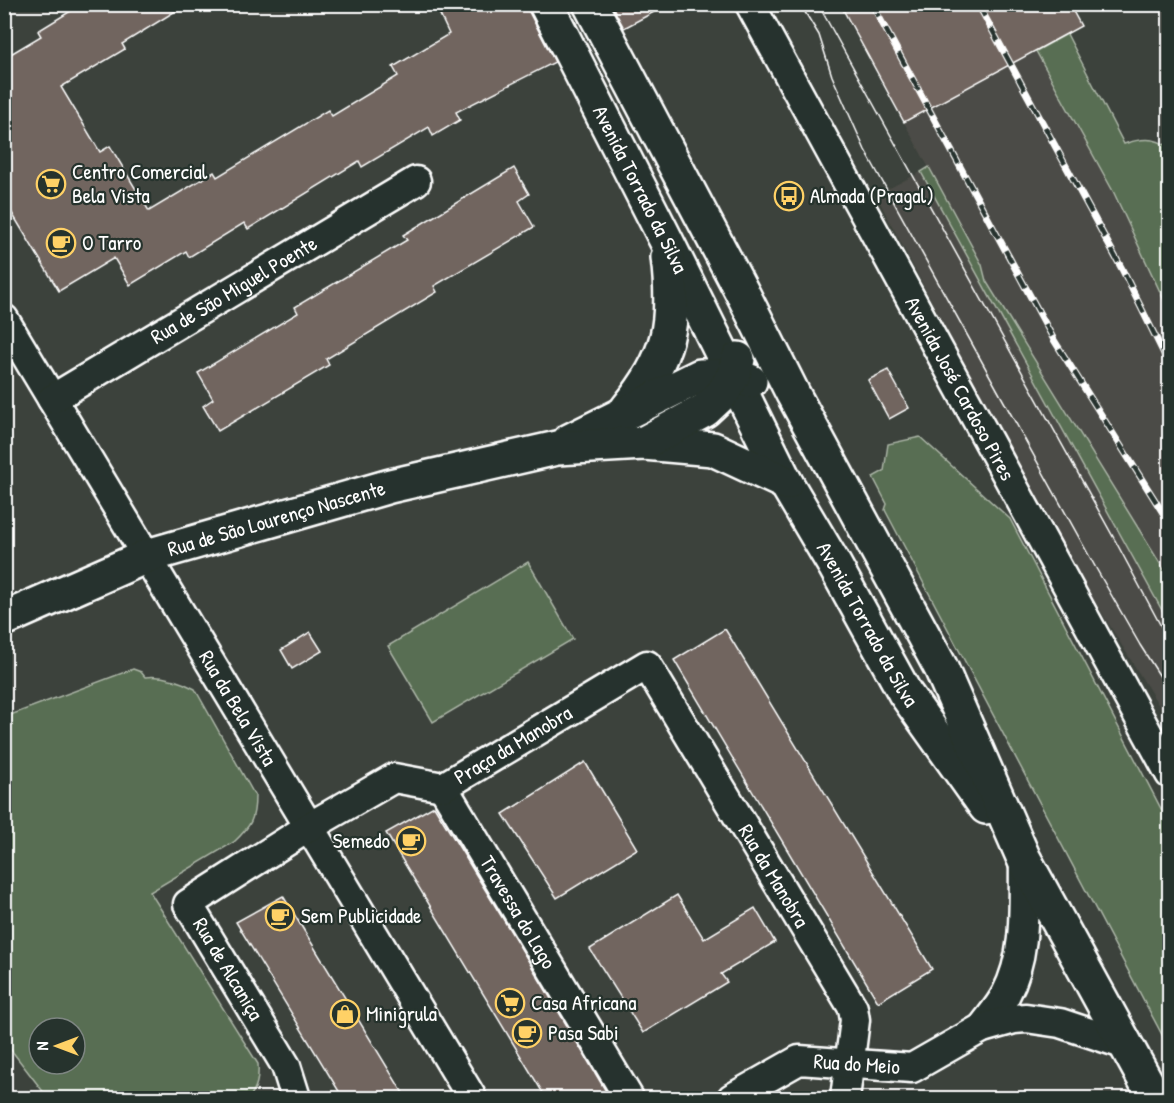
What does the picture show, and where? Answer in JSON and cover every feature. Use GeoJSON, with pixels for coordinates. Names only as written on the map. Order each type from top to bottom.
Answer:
{"type":"FeatureCollection","features":[{"type":"Feature","properties":{"kind":"main road","name":"Avenida Torrado da Silva"},"geometry":{"type":"LineString","coordinates":[[546,4],[786,483],[905,693],[1024,859]]}},
{"type":"Feature","properties":{"kind":"main road","name":"Avenida Torrado da Silva"},"geometry":{"type":"LineString","coordinates":[[590,4],[793,394],[941,668],[1024,859],[1155,1098]]}},
{"type":"Feature","properties":{"kind":"main road","name":"Rua de São Lourenço Nascente"},"geometry":{"type":"LineString","coordinates":[[622,416],[647,385],[663,353],[671,316],[671,278],[666,240]]}},
{"type":"Feature","properties":{"kind":"main road","name":"Avenida Torrado da Silva"},"geometry":{"type":"LineString","coordinates":[[733,376],[745,331],[744,296]]}},
{"type":"Feature","properties":{"kind":"main road","name":"Rua de São Lourenço Nascente"},"geometry":{"type":"LineString","coordinates":[[557,447],[700,376],[733,376]]}},
{"type":"Feature","properties":{"kind":"main road","name":"Rua de São Lourenço Nascente"},"geometry":{"type":"LineString","coordinates":[[644,443],[705,410],[722,394],[733,376]]}},
{"type":"Feature","properties":{"kind":"main road"},"geometry":{"type":"LineString","coordinates":[[733,376],[793,394]]}},
{"type":"Feature","properties":{"kind":"main road","name":"Rua de São Lourenço Nascente"},"geometry":{"type":"LineString","coordinates":[[4,619],[147,556],[390,486],[557,447],[644,443],[713,449],[786,483]]}},
{"type":"Feature","properties":{"kind":"street","name":"Avenida José Cardoso Pires"},"geometry":{"type":"LineString","coordinates":[[750,4],[1170,774]]}},
{"type":"Feature","properties":{"kind":"street","name":"Rua de São Miguel Poente"},"geometry":{"type":"LineString","coordinates":[[52,399],[416,181]]}},
{"type":"Feature","properties":{"kind":"street","name":"Rua da Bela Vista"},"geometry":{"type":"LineString","coordinates":[[4,319],[472,1098]]}},
{"type":"Feature","properties":{"kind":"street","name":"Praça da Manobra"},"geometry":{"type":"LineString","coordinates":[[309,828],[394,778],[443,787],[647,665]]}},
{"type":"Feature","properties":{"kind":"street","name":"Rua da Manobra"},"geometry":{"type":"LineString","coordinates":[[647,665],[853,1008],[855,1020],[844,1098]]}},
{"type":"Feature","properties":{"kind":"street","name":"Travessa do Lago"},"geometry":{"type":"LineString","coordinates":[[443,787],[629,1098]]}},
{"type":"Feature","properties":{"kind":"street","name":"Rua de Alcaniça"},"geometry":{"type":"LineString","coordinates":[[296,1098],[286,1066],[188,904],[309,828]]}},
{"type":"Feature","properties":{"kind":"street"},"geometry":{"type":"LineString","coordinates":[[982,1028],[1006,994],[1017,966],[1023,929],[1024,859]]}},
{"type":"Feature","properties":{"kind":"street"},"geometry":{"type":"LineString","coordinates":[[982,1028],[1026,1018],[1060,1023],[1126,1045]]}},
{"type":"Feature","properties":{"kind":"street","name":"Rua do Meio"},"geometry":{"type":"LineString","coordinates":[[732,1098],[799,1060],[912,1068],[982,1028]]}},
{"type":"Feature","properties":{"kind":"shaded area"},"geometry":{"type":"Polygon","coordinates":[[[840,5],[1010,5],[1114,193],[1169,311],[1169,578],[986,281],[982,265],[840,5]]]}},
{"type":"Feature","properties":{"kind":"shaded area"},"geometry":{"type":"Polygon","coordinates":[[[921,172],[1169,623],[1169,722],[1054,535],[876,195],[921,172]]]}},
{"type":"Feature","properties":{"kind":"green space"},"geometry":{"type":"Polygon","coordinates":[[[1067,34],[1124,144],[1147,140],[1158,141],[1169,147],[1169,311],[1114,193],[1036,51],[1067,34]]]}},
{"type":"Feature","properties":{"kind":"green space"},"geometry":{"type":"Polygon","coordinates":[[[929,167],[982,265],[986,281],[1169,578],[1169,623],[921,172],[929,167]]]}},
{"type":"Feature","properties":{"kind":"green space"},"geometry":{"type":"Polygon","coordinates":[[[920,437],[1010,519],[1169,824],[1169,1048],[885,510],[887,504],[873,477],[884,471],[888,444],[920,437]]]}},
{"type":"Feature","properties":{"kind":"green space"},"geometry":{"type":"Polygon","coordinates":[[[528,562],[573,639],[433,722],[388,646],[528,562]]]}},
{"type":"Feature","properties":{"kind":"green space"},"geometry":{"type":"Polygon","coordinates":[[[133,669],[141,672],[145,677],[170,679],[195,689],[255,796],[253,816],[248,826],[234,842],[150,892],[258,1064],[257,1082],[249,1098],[48,1098],[31,1076],[87,1076],[87,1016],[27,1016],[27,1071],[5,1042],[4,972],[7,966],[4,952],[5,717],[133,669]]]}},
{"type":"Feature","properties":{"kind":"building"},"geometry":{"type":"Polygon","coordinates":[[[82,4],[187,4],[122,44],[125,49],[61,87],[100,152],[110,146],[149,211],[214,172],[217,177],[328,110],[332,116],[398,76],[393,67],[449,34],[435,4],[528,4],[529,12],[555,62],[456,112],[460,120],[433,136],[429,127],[362,167],[359,161],[248,229],[244,223],[189,257],[186,251],[130,285],[114,258],[59,291],[4,200],[4,58],[41,36],[38,31],[82,4]]]}},
{"type":"Feature","properties":{"kind":"building"},"geometry":{"type":"Polygon","coordinates":[[[611,4],[669,4],[624,28],[611,4]]]}},
{"type":"Feature","properties":{"kind":"building"},"geometry":{"type":"Polygon","coordinates":[[[840,4],[1069,4],[1081,26],[904,122],[840,4]]]}},
{"type":"Feature","properties":{"kind":"building"},"geometry":{"type":"Polygon","coordinates":[[[514,168],[529,194],[519,201],[534,227],[434,286],[437,292],[326,359],[329,365],[218,431],[203,406],[213,399],[198,373],[298,313],[295,307],[407,240],[403,235],[514,168]]]}},
{"type":"Feature","properties":{"kind":"building"},"geometry":{"type":"Polygon","coordinates":[[[888,370],[909,408],[889,419],[868,380],[888,370]]]}},
{"type":"Feature","properties":{"kind":"building"},"geometry":{"type":"Polygon","coordinates":[[[725,629],[932,969],[878,1002],[674,660],[725,629]]]}},
{"type":"Feature","properties":{"kind":"building"},"geometry":{"type":"Polygon","coordinates":[[[310,632],[322,651],[292,669],[281,650],[310,632]]]}},
{"type":"Feature","properties":{"kind":"building"},"geometry":{"type":"Polygon","coordinates":[[[585,762],[637,849],[557,898],[503,814],[585,762]]]}},
{"type":"Feature","properties":{"kind":"building"},"geometry":{"type":"Polygon","coordinates":[[[434,806],[610,1098],[546,1098],[386,833],[434,806]]]}},
{"type":"Feature","properties":{"kind":"building"},"geometry":{"type":"Polygon","coordinates":[[[677,895],[704,939],[755,908],[775,942],[721,974],[727,982],[643,1033],[590,949],[677,895]]]}},
{"type":"Feature","properties":{"kind":"building"},"geometry":{"type":"Polygon","coordinates":[[[283,896],[406,1098],[343,1098],[236,922],[283,896]]]}},
{"type":"Feature","properties":{"kind":"tram line"},"geometry":{"type":"LineString","coordinates":[[800,4],[819,35],[832,76],[865,150],[1097,570],[1170,692]]}},
{"type":"Feature","properties":{"kind":"tram line"},"geometry":{"type":"LineString","coordinates":[[818,4],[1170,643]]}},
{"type":"Feature","properties":{"kind":"railway"},"geometry":{"type":"LineString","coordinates":[[872,4],[1054,340],[1170,524]]}},
{"type":"Feature","properties":{"kind":"railway"},"geometry":{"type":"LineString","coordinates":[[978,4],[1122,269],[1170,366]]}},
{"type":"Feature","properties":{"kind":"place","name":"Centro Comercial Bela Vista"},"geometry":{"type":"Point","coordinates":[51,184]}},
{"type":"Feature","properties":{"kind":"place","name":"Almada (Pragal)"},"geometry":{"type":"Point","coordinates":[789,196]}},
{"type":"Feature","properties":{"kind":"place","name":"O Tarro"},"geometry":{"type":"Point","coordinates":[61,243]}},
{"type":"Feature","properties":{"kind":"place","name":"Semedo"},"geometry":{"type":"Point","coordinates":[411,841]}},
{"type":"Feature","properties":{"kind":"place","name":"Sem Publicidade"},"geometry":{"type":"Point","coordinates":[280,916]}},
{"type":"Feature","properties":{"kind":"place","name":"Casa Africana"},"geometry":{"type":"Point","coordinates":[510,1003]}},
{"type":"Feature","properties":{"kind":"place","name":"Minigrula"},"geometry":{"type":"Point","coordinates":[345,1014]}},
{"type":"Feature","properties":{"kind":"place","name":"Pasa Sabi"},"geometry":{"type":"Point","coordinates":[527,1033]}}]}
